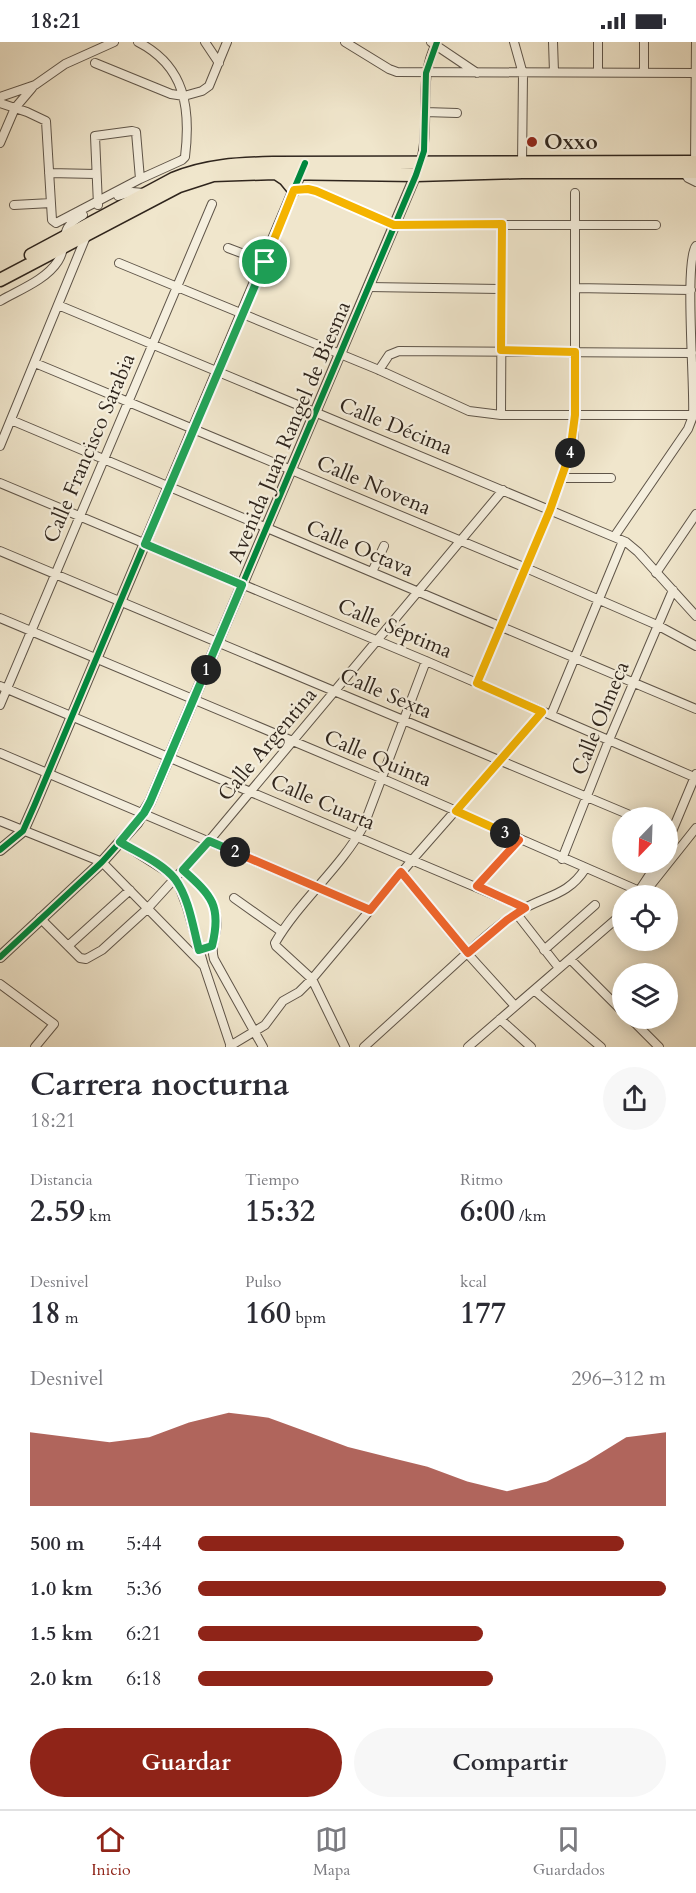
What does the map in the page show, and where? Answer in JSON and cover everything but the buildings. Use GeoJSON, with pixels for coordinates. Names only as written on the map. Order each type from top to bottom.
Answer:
{"type":"FeatureCollection","features":[{"type":"Feature","properties":{"kind":"main road"},"geometry":{"type":"LineString","coordinates":[[0,280],[64,242],[90,223],[186,174],[215,166],[418,169],[696,162]]}},
{"type":"Feature","properties":{"kind":"main road"},"geometry":{"type":"LineString","coordinates":[[522,167],[692,172]]}},
{"type":"Feature","properties":{"kind":"main road"},"geometry":{"type":"LineString","coordinates":[[0,271],[64,242],[86,236],[192,180],[227,174],[275,173],[303,168]]}},
{"type":"Feature","properties":{"kind":"main road"},"geometry":{"type":"LineString","coordinates":[[275,173],[285,179],[294,190]]}},
{"type":"Feature","properties":{"kind":"street"},"geometry":{"type":"LineString","coordinates":[[0,143],[15,108],[35,85],[65,64],[114,42]]}},
{"type":"Feature","properties":{"kind":"street"},"geometry":{"type":"LineString","coordinates":[[0,301],[46,273],[59,261],[71,223],[140,179],[184,158],[184,96],[173,72],[164,60],[138,42]]}},
{"type":"Feature","properties":{"kind":"street"},"geometry":{"type":"LineString","coordinates":[[205,42],[219,63]]}},
{"type":"Feature","properties":{"kind":"street"},"geometry":{"type":"LineString","coordinates":[[95,63],[171,94],[184,96],[202,91],[209,86],[226,42]]}},
{"type":"Feature","properties":{"kind":"street"},"geometry":{"type":"LineString","coordinates":[[345,42],[392,71],[478,74],[696,73]]}},
{"type":"Feature","properties":{"kind":"street"},"geometry":{"type":"LineString","coordinates":[[514,42],[523,74],[522,167]]}},
{"type":"Feature","properties":{"kind":"street"},"geometry":{"type":"LineString","coordinates":[[553,42],[554,72]]}},
{"type":"Feature","properties":{"kind":"street"},"geometry":{"type":"LineString","coordinates":[[598,42],[598,72]]}},
{"type":"Feature","properties":{"kind":"street"},"geometry":{"type":"LineString","coordinates":[[644,42],[644,72]]}},
{"type":"Feature","properties":{"kind":"street"},"geometry":{"type":"LineString","coordinates":[[696,42],[696,162],[688,178],[696,182]]}},
{"type":"Feature","properties":{"kind":"street"},"geometry":{"type":"LineString","coordinates":[[418,169],[424,151],[426,73],[434,43],[478,74]]}},
{"type":"Feature","properties":{"kind":"street"},"geometry":{"type":"LineString","coordinates":[[0,96],[35,85]]}},
{"type":"Feature","properties":{"kind":"street"},"geometry":{"type":"LineString","coordinates":[[0,103],[46,121],[53,223],[126,193],[145,194]]}},
{"type":"Feature","properties":{"kind":"street"},"geometry":{"type":"LineString","coordinates":[[425,112],[457,113]]}},
{"type":"Feature","properties":{"kind":"street"},"geometry":{"type":"LineString","coordinates":[[98,204],[94,136],[136,132],[140,179]]}},
{"type":"Feature","properties":{"kind":"street"},"geometry":{"type":"LineString","coordinates":[[0,850],[23,831],[303,168]]}},
{"type":"Feature","properties":{"kind":"street","name":"Avenida Juan Rangel de Biesma"},"geometry":{"type":"LineString","coordinates":[[0,957],[102,862],[144,813],[267,529],[418,169]]}},
{"type":"Feature","properties":{"kind":"street"},"geometry":{"type":"LineString","coordinates":[[49,173],[96,174]]}},
{"type":"Feature","properties":{"kind":"street"},"geometry":{"type":"LineString","coordinates":[[294,190],[316,191],[394,225],[656,225]]}},
{"type":"Feature","properties":{"kind":"street"},"geometry":{"type":"LineString","coordinates":[[477,683],[550,510],[573,441],[575,193]]}},
{"type":"Feature","properties":{"kind":"street"},"geometry":{"type":"LineString","coordinates":[[14,205],[51,203]]}},
{"type":"Feature","properties":{"kind":"street","name":"Calle Francisco Sarabia"},"geometry":{"type":"LineString","coordinates":[[0,705],[4,687],[31,631],[212,204]]}},
{"type":"Feature","properties":{"kind":"street"},"geometry":{"type":"LineString","coordinates":[[0,446],[90,223]]}},
{"type":"Feature","properties":{"kind":"street"},"geometry":{"type":"LineString","coordinates":[[501,415],[502,224]]}},
{"type":"Feature","properties":{"kind":"street"},"geometry":{"type":"LineString","coordinates":[[614,537],[688,429],[695,415],[691,290],[692,254],[696,246]]}},
{"type":"Feature","properties":{"kind":"street"},"geometry":{"type":"LineString","coordinates":[[228,248],[265,262]]}},
{"type":"Feature","properties":{"kind":"street"},"geometry":{"type":"LineString","coordinates":[[119,263],[379,370],[469,411],[501,415],[695,415]]}},
{"type":"Feature","properties":{"kind":"street"},"geometry":{"type":"LineString","coordinates":[[368,287],[500,289]]}},
{"type":"Feature","properties":{"kind":"street"},"geometry":{"type":"LineString","coordinates":[[575,288],[691,290]]}},
{"type":"Feature","properties":{"kind":"street","name":"Calle Décima"},"geometry":{"type":"LineString","coordinates":[[58,305],[623,541],[632,546],[696,616]]}},
{"type":"Feature","properties":{"kind":"street"},"geometry":{"type":"LineString","coordinates":[[379,370],[389,355],[399,351],[692,353]]}},
{"type":"Feature","properties":{"kind":"street","name":"Calle Novena"},"geometry":{"type":"LineString","coordinates":[[35,363],[526,568],[657,625],[696,646]]}},
{"type":"Feature","properties":{"kind":"street","name":"Calle Octava"},"geometry":{"type":"LineString","coordinates":[[11,420],[696,709]]}},
{"type":"Feature","properties":{"kind":"street"},"geometry":{"type":"LineString","coordinates":[[562,478],[610,478]]}},
{"type":"Feature","properties":{"kind":"street","name":"Calle Séptima"},"geometry":{"type":"LineString","coordinates":[[0,483],[426,660],[542,712],[695,776]]}},
{"type":"Feature","properties":{"kind":"street","name":"Calle Argentina"},"geometry":{"type":"LineString","coordinates":[[40,918],[81,959],[89,958],[102,950],[147,909],[251,792],[291,741],[503,490]]}},
{"type":"Feature","properties":{"kind":"street"},"geometry":{"type":"LineString","coordinates":[[656,573],[696,514]]}},
{"type":"Feature","properties":{"kind":"street"},"geometry":{"type":"LineString","coordinates":[[551,715],[623,541]]}},
{"type":"Feature","properties":{"kind":"street"},"geometry":{"type":"LineString","coordinates":[[372,572],[384,546]]}},
{"type":"Feature","properties":{"kind":"street","name":"Calle Sexta"},"geometry":{"type":"LineString","coordinates":[[0,551],[612,807]]}},
{"type":"Feature","properties":{"kind":"street","name":"Calle Olmeca"},"geometry":{"type":"LineString","coordinates":[[562,859],[609,740],[673,591]]}},
{"type":"Feature","properties":{"kind":"street","name":"Calle Quinta"},"geometry":{"type":"LineString","coordinates":[[0,618],[383,779],[622,885]]}},
{"type":"Feature","properties":{"kind":"street"},"geometry":{"type":"LineString","coordinates":[[345,1047],[312,979],[275,943],[358,836],[383,779],[426,660]]}},
{"type":"Feature","properties":{"kind":"street","name":"Calle Cuarta"},"geometry":{"type":"LineString","coordinates":[[4,687],[525,908]]}},
{"type":"Feature","properties":{"kind":"street"},"geometry":{"type":"LineString","coordinates":[[120,842],[160,866],[175,879],[187,907],[231,1046],[269,1022],[283,1001],[298,992],[312,979],[401,872],[542,712]]}},
{"type":"Feature","properties":{"kind":"street"},"geometry":{"type":"LineString","coordinates":[[0,753],[370,910]]}},
{"type":"Feature","properties":{"kind":"street"},"geometry":{"type":"LineString","coordinates":[[678,812],[695,776]]}},
{"type":"Feature","properties":{"kind":"street"},"geometry":{"type":"LineString","coordinates":[[0,821],[102,862],[204,966]]}},
{"type":"Feature","properties":{"kind":"street"},"geometry":{"type":"LineString","coordinates":[[648,885],[696,828]]}},
{"type":"Feature","properties":{"kind":"street"},"geometry":{"type":"LineString","coordinates":[[477,886],[519,840]]}},
{"type":"Feature","properties":{"kind":"street"},"geometry":{"type":"LineString","coordinates":[[364,1047],[468,953],[516,914],[569,888],[585,869]]}},
{"type":"Feature","properties":{"kind":"street"},"geometry":{"type":"LineString","coordinates":[[183,870],[204,890],[213,904],[217,916],[212,946],[214,959],[263,1047]]}},
{"type":"Feature","properties":{"kind":"street"},"geometry":{"type":"LineString","coordinates":[[401,872],[515,1006]]}},
{"type":"Feature","properties":{"kind":"street"},"geometry":{"type":"LineString","coordinates":[[68,946],[130,890]]}},
{"type":"Feature","properties":{"kind":"street"},"geometry":{"type":"LineString","coordinates":[[234,898],[282,932]]}},
{"type":"Feature","properties":{"kind":"street"},"geometry":{"type":"LineString","coordinates":[[544,950],[596,905]]}},
{"type":"Feature","properties":{"kind":"street"},"geometry":{"type":"LineString","coordinates":[[516,914],[558,968]]}},
{"type":"Feature","properties":{"kind":"street"},"geometry":{"type":"LineString","coordinates":[[468,1047],[612,923]]}},
{"type":"Feature","properties":{"kind":"street"},"geometry":{"type":"LineString","coordinates":[[199,950],[212,946]]}},
{"type":"Feature","properties":{"kind":"street"},"geometry":{"type":"LineString","coordinates":[[570,959],[612,1001]]}},
{"type":"Feature","properties":{"kind":"street"},"geometry":{"type":"LineString","coordinates":[[0,984],[54,1024],[35,1047]]}},
{"type":"Feature","properties":{"kind":"street"},"geometry":{"type":"LineString","coordinates":[[534,990],[601,1047]]}},
{"type":"Feature","properties":{"kind":"street"},"geometry":{"type":"LineString","coordinates":[[500,1018],[531,1047]]}},
{"type":"Feature","properties":{"kind":"street"},"geometry":{"type":"LineString","coordinates":[[639,1029],[654,1046]]}},
{"type":"Feature","properties":{"kind":"cycle path"},"geometry":{"type":"LineString","coordinates":[[0,957],[102,862],[137,823],[150,802],[416,175],[424,151],[426,73],[437,42]]}},
{"type":"Feature","properties":{"kind":"cycle path"},"geometry":{"type":"LineString","coordinates":[[0,850],[23,831],[35,804],[305,163]]}},
{"type":"Feature","properties":{"kind":"place","name":"Oxxo"},"geometry":{"type":"Point","coordinates":[532,142]}},
{"type":"Feature","properties":{"kind":"route"},"geometry":{"type":"LineString","coordinates":[[294,190],[316,191],[394,225],[502,224],[501,350],[575,352],[575,415],[571,451],[550,510],[477,683],[542,712],[456,811],[519,840],[477,886],[525,908],[468,953],[401,872],[370,910],[209,841],[183,870],[208,895],[217,916],[212,946],[199,950],[184,897],[175,879],[160,866],[120,842],[137,823],[150,802],[242,585],[145,544],[265,262],[294,190]]}}]}
